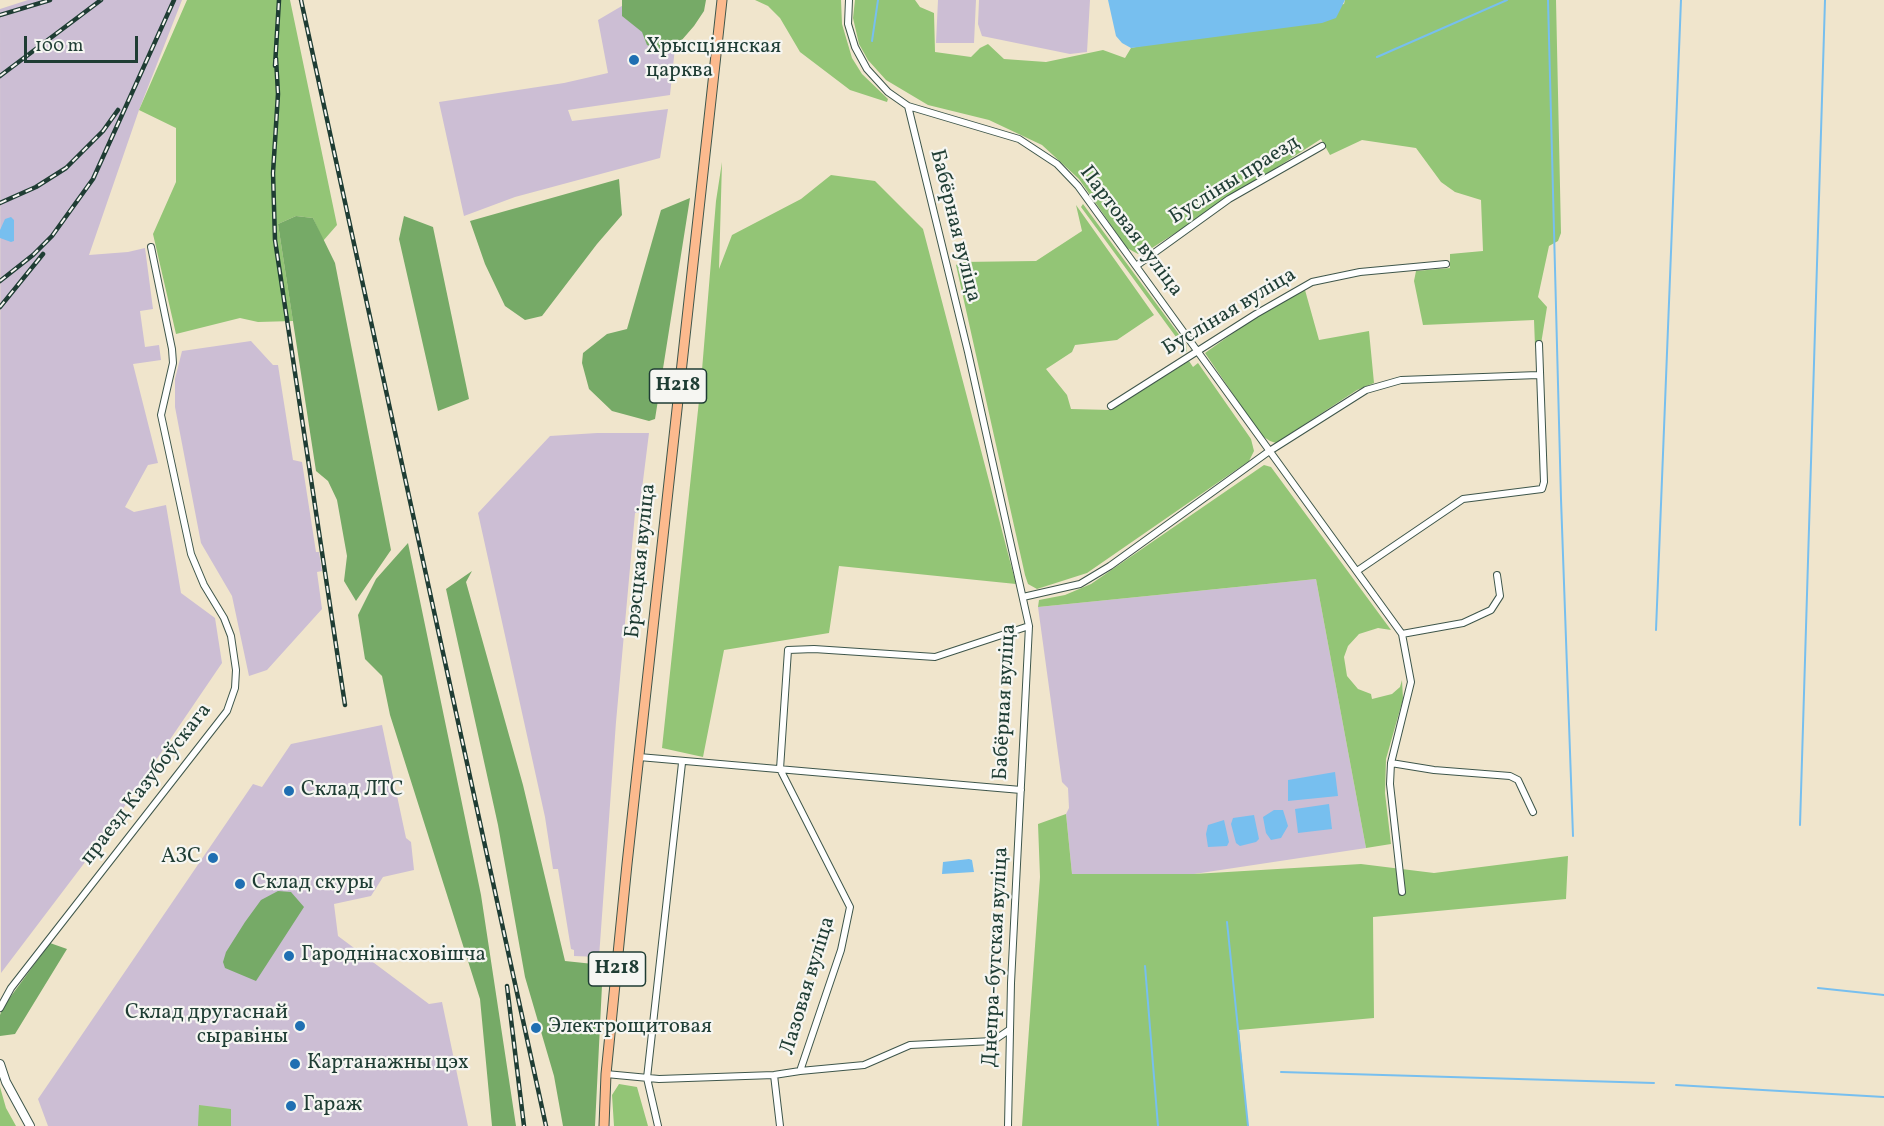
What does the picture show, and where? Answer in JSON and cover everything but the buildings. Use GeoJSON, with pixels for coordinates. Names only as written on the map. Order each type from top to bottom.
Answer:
{"type":"FeatureCollection","features":[{"type":"Feature","properties":{"kind":"main road","name":"Брэсцкая вуліца"},"geometry":{"type":"LineString","coordinates":[[604,1126],[606,1074],[639,757],[722,0]]}},
{"type":"Feature","properties":{"kind":"street"},"geometry":{"type":"LineString","coordinates":[[849,0],[849,24],[855,47],[867,69],[888,92],[908,106]]}},
{"type":"Feature","properties":{"kind":"street","name":"Бабёрная вуліца"},"geometry":{"type":"LineString","coordinates":[[639,757],[682,763],[1021,790],[1029,626],[968,352],[908,106]]}},
{"type":"Feature","properties":{"kind":"street","name":"Партовая вуліца"},"geometry":{"type":"LineString","coordinates":[[908,106],[1019,139],[1038,149],[1078,186],[1268,452],[1358,571],[1402,634],[1411,682],[1391,763],[1390,784],[1402,892]]}},
{"type":"Feature","properties":{"kind":"street","name":"Бусліны праезд"},"geometry":{"type":"LineString","coordinates":[[1136,266],[1229,200],[1322,146]]}},
{"type":"Feature","properties":{"kind":"street","name":"праезд Казубоўскага"},"geometry":{"type":"LineString","coordinates":[[0,1008],[18,979],[227,711],[235,688],[236,670],[231,636],[204,585],[191,554],[161,415],[173,363],[151,247]]}},
{"type":"Feature","properties":{"kind":"street","name":"Бусліная вуліца"},"geometry":{"type":"LineString","coordinates":[[1111,406],[1256,314],[1312,282],[1360,272],[1446,264]]}},
{"type":"Feature","properties":{"kind":"street"},"geometry":{"type":"LineString","coordinates":[[1358,571],[1463,498],[1502,493],[1538,492],[1544,482],[1538,375],[1539,344]]}},
{"type":"Feature","properties":{"kind":"street"},"geometry":{"type":"LineString","coordinates":[[1023,597],[1080,584],[1268,452],[1356,396],[1380,385],[1401,380],[1538,375]]}},
{"type":"Feature","properties":{"kind":"street"},"geometry":{"type":"LineString","coordinates":[[1402,634],[1463,623],[1491,610],[1500,596],[1497,575]]}},
{"type":"Feature","properties":{"kind":"street"},"geometry":{"type":"LineString","coordinates":[[780,769],[788,650],[814,648],[934,657],[1029,626]]}},
{"type":"Feature","properties":{"kind":"street"},"geometry":{"type":"LineString","coordinates":[[658,1126],[647,1078],[682,763]]}},
{"type":"Feature","properties":{"kind":"street"},"geometry":{"type":"LineString","coordinates":[[1391,763],[1434,770],[1510,776],[1518,780],[1533,812]]}},
{"type":"Feature","properties":{"kind":"street","name":"Лазовая вуліца"},"geometry":{"type":"LineString","coordinates":[[606,1074],[647,1078],[774,1075],[800,1071],[842,950],[850,907],[780,769]]}},
{"type":"Feature","properties":{"kind":"street","name":"Днепра-бугская вуліца"},"geometry":{"type":"LineString","coordinates":[[1008,1126],[1009,1030],[1021,790]]}},
{"type":"Feature","properties":{"kind":"street"},"geometry":{"type":"LineString","coordinates":[[800,1071],[864,1065],[910,1045],[993,1041],[1009,1030]]}},
{"type":"Feature","properties":{"kind":"street"},"geometry":{"type":"LineString","coordinates":[[0,1064],[6,1082],[30,1126]]}},
{"type":"Feature","properties":{"kind":"street"},"geometry":{"type":"LineString","coordinates":[[774,1075],[780,1126]]}},
{"type":"Feature","properties":{"kind":"shaded area"},"geometry":{"type":"Polygon","coordinates":[[[28,0],[182,0],[139,110],[89,255],[128,252],[145,248],[153,309],[140,311],[145,347],[159,345],[161,360],[133,364],[158,463],[148,465],[125,507],[134,512],[166,505],[181,593],[215,618],[222,663],[101,841],[1,973],[0,9],[28,0]]]}},
{"type":"Feature","properties":{"kind":"shaded area"},"geometry":{"type":"Polygon","coordinates":[[[632,0],[680,0],[670,95],[568,110],[572,121],[668,109],[660,158],[515,197],[464,216],[439,102],[564,83],[608,73],[598,20],[632,0]]]}},
{"type":"Feature","properties":{"kind":"shaded area"},"geometry":{"type":"Polygon","coordinates":[[[938,0],[976,0],[974,43],[936,43],[938,0]]]}},
{"type":"Feature","properties":{"kind":"shaded area"},"geometry":{"type":"Polygon","coordinates":[[[979,0],[1090,0],[1087,52],[1070,54],[982,36],[978,24],[979,0]]]}},
{"type":"Feature","properties":{"kind":"shaded area"},"geometry":{"type":"Polygon","coordinates":[[[251,341],[273,365],[278,365],[293,460],[302,462],[316,552],[319,552],[322,571],[317,572],[322,609],[267,670],[249,676],[232,596],[201,543],[175,407],[175,379],[182,351],[251,341]]]}},
{"type":"Feature","properties":{"kind":"shaded area"},"geometry":{"type":"Polygon","coordinates":[[[649,433],[639,513],[635,513],[616,722],[599,957],[574,956],[574,950],[571,949],[558,869],[553,869],[545,817],[478,513],[550,436],[649,433]]]}},
{"type":"Feature","properties":{"kind":"shaded area"},"geometry":{"type":"Polygon","coordinates":[[[1316,579],[1366,848],[1194,874],[1072,874],[1066,814],[1069,808],[1068,788],[1062,782],[1038,607],[1316,579]]]}},
{"type":"Feature","properties":{"kind":"shaded area"},"geometry":{"type":"Polygon","coordinates":[[[382,725],[406,838],[411,842],[414,870],[383,877],[371,896],[334,904],[338,936],[429,1004],[442,1002],[468,1126],[48,1126],[38,1099],[253,784],[262,787],[291,744],[382,725]]]}},
{"type":"Feature","properties":{"kind":"green space"},"geometry":{"type":"Polygon","coordinates":[[[187,0],[290,0],[337,225],[323,241],[313,218],[296,216],[278,224],[293,321],[258,322],[240,318],[176,334],[153,234],[176,182],[176,128],[139,110],[187,0]]]}},
{"type":"Feature","properties":{"kind":"green space"},"geometry":{"type":"Polygon","coordinates":[[[622,0],[706,0],[704,11],[694,26],[681,41],[662,51],[647,45],[642,32],[622,16],[622,0]]]}},
{"type":"Feature","properties":{"kind":"green space"},"geometry":{"type":"Polygon","coordinates":[[[755,0],[841,0],[842,24],[852,58],[862,74],[888,99],[887,102],[850,90],[800,52],[780,18],[768,6],[755,0]]]}},
{"type":"Feature","properties":{"kind":"green space"},"geometry":{"type":"Polygon","coordinates":[[[855,0],[915,0],[920,7],[934,13],[935,52],[971,57],[988,44],[1004,59],[1046,62],[1103,50],[1125,58],[1131,48],[1344,4],[1345,0],[1556,0],[1561,233],[1558,241],[1549,246],[1538,297],[1547,307],[1541,344],[1535,346],[1534,320],[1423,325],[1414,281],[1416,271],[1450,268],[1450,254],[1483,251],[1481,200],[1455,192],[1441,182],[1416,148],[1362,140],[1330,155],[1321,139],[1152,248],[1138,254],[1127,248],[1079,179],[1042,145],[989,120],[928,105],[886,80],[868,60],[859,44],[853,18],[855,0]]]}},
{"type":"Feature","properties":{"kind":"green space"},"geometry":{"type":"Polygon","coordinates":[[[722,162],[719,269],[732,235],[801,199],[831,175],[875,181],[923,229],[1016,584],[839,566],[829,633],[724,650],[703,757],[662,748],[701,382],[716,201],[722,162]]]}},
{"type":"Feature","properties":{"kind":"green space"},"geometry":{"type":"Polygon","coordinates":[[[619,179],[622,215],[542,316],[525,320],[505,306],[485,264],[470,221],[619,179]]]}},
{"type":"Feature","properties":{"kind":"green space"},"geometry":{"type":"Polygon","coordinates":[[[690,198],[655,419],[649,421],[612,411],[589,389],[582,363],[583,353],[607,334],[627,329],[661,210],[690,198]]]}},
{"type":"Feature","properties":{"kind":"green space"},"geometry":{"type":"Polygon","coordinates":[[[1083,204],[1186,344],[1187,352],[1081,207],[1083,204]]]}},
{"type":"Feature","properties":{"kind":"green space"},"geometry":{"type":"Polygon","coordinates":[[[1076,205],[1154,315],[1117,340],[1075,345],[1072,352],[1046,369],[1067,395],[1071,409],[1111,410],[1189,361],[1193,367],[1198,363],[1251,439],[1254,451],[1249,461],[1087,573],[1037,589],[1028,584],[1025,575],[956,265],[961,262],[1036,261],[1082,231],[1076,205]]]}},
{"type":"Feature","properties":{"kind":"green space"},"geometry":{"type":"Polygon","coordinates":[[[296,216],[313,218],[335,263],[391,550],[356,601],[344,581],[347,556],[337,500],[328,481],[316,471],[278,224],[296,216]]]}},
{"type":"Feature","properties":{"kind":"green space"},"geometry":{"type":"Polygon","coordinates":[[[404,216],[433,227],[469,399],[438,411],[399,239],[404,216]]]}},
{"type":"Feature","properties":{"kind":"green space"},"geometry":{"type":"Polygon","coordinates":[[[1305,290],[1319,340],[1369,331],[1374,383],[1357,390],[1276,443],[1261,435],[1205,353],[1260,314],[1305,290]]]}},
{"type":"Feature","properties":{"kind":"green space"},"geometry":{"type":"Polygon","coordinates":[[[1264,465],[1271,467],[1391,630],[1378,628],[1359,634],[1348,646],[1344,657],[1347,676],[1358,689],[1371,694],[1372,699],[1392,694],[1400,687],[1402,680],[1403,699],[1386,759],[1385,793],[1391,844],[1366,848],[1316,579],[1038,607],[1039,600],[1065,595],[1091,584],[1264,465]]]}},
{"type":"Feature","properties":{"kind":"green space"},"geometry":{"type":"Polygon","coordinates":[[[408,543],[481,895],[516,1126],[492,1126],[480,999],[390,715],[382,676],[365,659],[358,615],[376,579],[408,543]]]}},
{"type":"Feature","properties":{"kind":"green space"},"geometry":{"type":"Polygon","coordinates":[[[472,571],[466,582],[523,785],[565,961],[603,965],[595,1126],[563,1126],[554,1076],[525,977],[498,825],[446,589],[472,571]]]}},
{"type":"Feature","properties":{"kind":"green space"},"geometry":{"type":"Polygon","coordinates":[[[1066,814],[1072,874],[1194,874],[1361,864],[1434,873],[1568,856],[1566,899],[1373,917],[1374,1018],[1239,1030],[1248,1126],[1022,1126],[1040,877],[1038,824],[1066,814]]]}},
{"type":"Feature","properties":{"kind":"green space"},"geometry":{"type":"Polygon","coordinates":[[[278,891],[291,892],[304,907],[256,981],[225,968],[223,962],[226,952],[245,922],[261,900],[278,891]]]}},
{"type":"Feature","properties":{"kind":"green space"},"geometry":{"type":"Polygon","coordinates":[[[50,943],[67,949],[15,1034],[0,1036],[0,1015],[3,1007],[50,943]]]}},
{"type":"Feature","properties":{"kind":"green space"},"geometry":{"type":"Polygon","coordinates":[[[619,1084],[637,1087],[648,1126],[614,1126],[612,1095],[619,1084]]]}},
{"type":"Feature","properties":{"kind":"green space"},"geometry":{"type":"Polygon","coordinates":[[[0,1087],[6,1108],[16,1126],[0,1126],[0,1087]]]}},
{"type":"Feature","properties":{"kind":"green space"},"geometry":{"type":"Polygon","coordinates":[[[199,1105],[231,1109],[231,1126],[198,1126],[199,1105]]]}},
{"type":"Feature","properties":{"kind":"water"},"geometry":{"type":"Polygon","coordinates":[[[1108,0],[1345,0],[1336,18],[1322,23],[1131,48],[1116,36],[1108,0]]]}},
{"type":"Feature","properties":{"kind":"water"},"geometry":{"type":"Polygon","coordinates":[[[11,217],[14,220],[14,241],[11,242],[0,238],[0,230],[5,219],[11,217]]]}},
{"type":"Feature","properties":{"kind":"water"},"geometry":{"type":"Polygon","coordinates":[[[1335,772],[1338,796],[1288,801],[1288,780],[1335,772]]]}},
{"type":"Feature","properties":{"kind":"water"},"geometry":{"type":"Polygon","coordinates":[[[1329,804],[1332,829],[1298,833],[1295,809],[1329,804]]]}},
{"type":"Feature","properties":{"kind":"water"},"geometry":{"type":"Polygon","coordinates":[[[1274,810],[1283,810],[1288,826],[1281,838],[1271,840],[1266,833],[1263,817],[1274,810]]]}},
{"type":"Feature","properties":{"kind":"water"},"geometry":{"type":"Polygon","coordinates":[[[1254,815],[1259,839],[1240,846],[1236,843],[1231,824],[1233,818],[1254,815]]]}},
{"type":"Feature","properties":{"kind":"water"},"geometry":{"type":"Polygon","coordinates":[[[1224,820],[1229,842],[1227,846],[1208,847],[1206,834],[1208,825],[1224,820]]]}},
{"type":"Feature","properties":{"kind":"water"},"geometry":{"type":"Polygon","coordinates":[[[972,860],[974,872],[942,874],[943,862],[972,860]]]}},
{"type":"Feature","properties":{"kind":"waterway"},"geometry":{"type":"LineString","coordinates":[[872,41],[878,0]]}},
{"type":"Feature","properties":{"kind":"waterway"},"geometry":{"type":"LineString","coordinates":[[1377,57],[1507,0]]}},
{"type":"Feature","properties":{"kind":"waterway"},"geometry":{"type":"LineString","coordinates":[[1548,0],[1561,499],[1573,836]]}},
{"type":"Feature","properties":{"kind":"waterway"},"geometry":{"type":"LineString","coordinates":[[1656,630],[1681,0]]}},
{"type":"Feature","properties":{"kind":"waterway"},"geometry":{"type":"LineString","coordinates":[[1800,825],[1825,0]]}},
{"type":"Feature","properties":{"kind":"waterway"},"geometry":{"type":"LineString","coordinates":[[1227,922],[1248,1126]]}},
{"type":"Feature","properties":{"kind":"waterway"},"geometry":{"type":"LineString","coordinates":[[1145,966],[1158,1126]]}},
{"type":"Feature","properties":{"kind":"waterway"},"geometry":{"type":"LineString","coordinates":[[1818,988],[1884,995]]}},
{"type":"Feature","properties":{"kind":"waterway"},"geometry":{"type":"LineString","coordinates":[[1281,1072],[1654,1083]]}},
{"type":"Feature","properties":{"kind":"waterway"},"geometry":{"type":"LineString","coordinates":[[1676,1085],[1884,1097]]}},
{"type":"Feature","properties":{"kind":"railway"},"geometry":{"type":"LineString","coordinates":[[0,15],[50,0]]}},
{"type":"Feature","properties":{"kind":"railway"},"geometry":{"type":"LineString","coordinates":[[0,76],[101,0]]}},
{"type":"Feature","properties":{"kind":"railway"},"geometry":{"type":"LineString","coordinates":[[0,281],[33,255],[52,236],[93,179],[174,0]]}},
{"type":"Feature","properties":{"kind":"railway"},"geometry":{"type":"LineString","coordinates":[[275,66],[279,0]]}},
{"type":"Feature","properties":{"kind":"railway"},"geometry":{"type":"LineString","coordinates":[[301,0],[546,1126]]}},
{"type":"Feature","properties":{"kind":"railway"},"geometry":{"type":"LineString","coordinates":[[276,58],[278,94],[273,173],[275,240],[345,705]]}},
{"type":"Feature","properties":{"kind":"railway"},"geometry":{"type":"LineString","coordinates":[[0,203],[36,187],[66,168],[103,131],[118,110]]}},
{"type":"Feature","properties":{"kind":"railway"},"geometry":{"type":"LineString","coordinates":[[0,307],[43,254]]}},
{"type":"Feature","properties":{"kind":"railway"},"geometry":{"type":"LineString","coordinates":[[507,986],[524,1126]]}},
{"type":"Feature","properties":{"kind":"place","name":"Хрысціянская царква"},"geometry":{"type":"Point","coordinates":[634,60]}},
{"type":"Feature","properties":{"kind":"place","name":"Склад ЛТС"},"geometry":{"type":"Point","coordinates":[289,791]}},
{"type":"Feature","properties":{"kind":"place","name":"АЗС"},"geometry":{"type":"Point","coordinates":[213,858]}},
{"type":"Feature","properties":{"kind":"place","name":"Склад скуры"},"geometry":{"type":"Point","coordinates":[240,884]}},
{"type":"Feature","properties":{"kind":"place","name":"Гароднінасховішча"},"geometry":{"type":"Point","coordinates":[289,956]}},
{"type":"Feature","properties":{"kind":"place","name":"Склад другаснай сыравіны"},"geometry":{"type":"Point","coordinates":[300,1026]}},
{"type":"Feature","properties":{"kind":"place","name":"Электрощитовая"},"geometry":{"type":"Point","coordinates":[536,1028]}},
{"type":"Feature","properties":{"kind":"place","name":"Картанажны цэх"},"geometry":{"type":"Point","coordinates":[295,1064]}},
{"type":"Feature","properties":{"kind":"place","name":"Гараж"},"geometry":{"type":"Point","coordinates":[291,1106]}}]}
